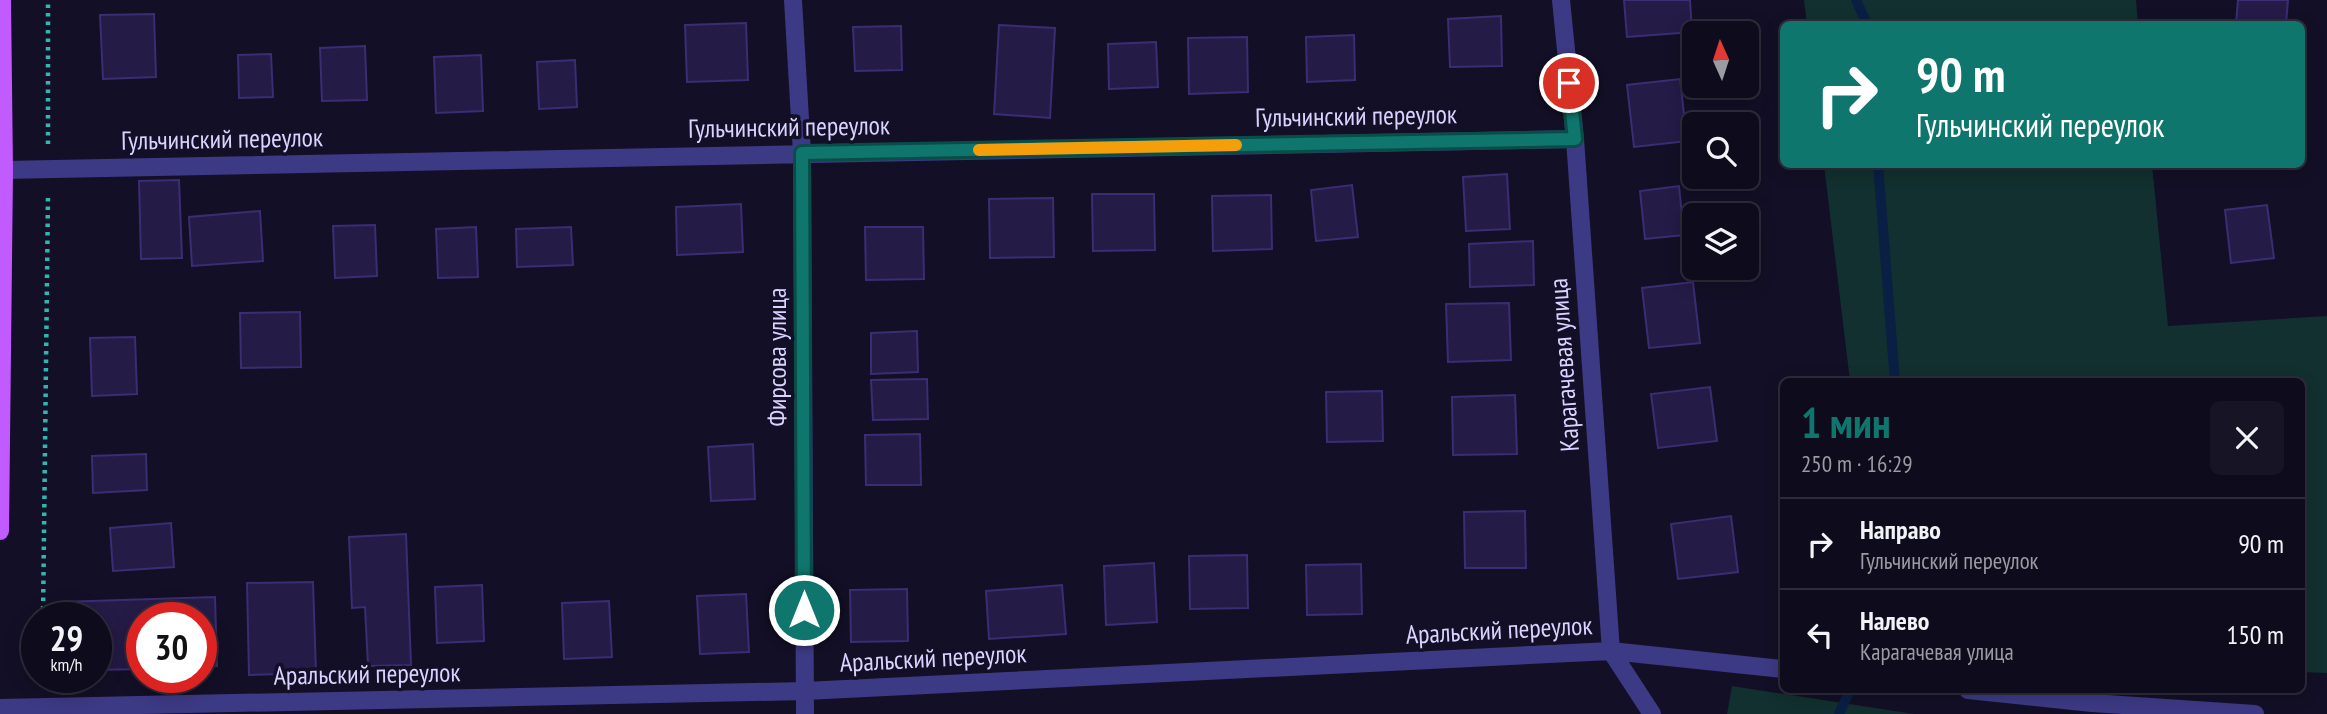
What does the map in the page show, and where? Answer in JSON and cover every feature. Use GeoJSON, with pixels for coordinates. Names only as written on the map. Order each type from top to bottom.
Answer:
{"type":"FeatureCollection","features":[{"type":"Feature","properties":{"kind":"main road"},"geometry":{"type":"LineString","coordinates":[[0,531],[4,170],[2,0]]}},
{"type":"Feature","properties":{"kind":"street","name":"Фирсова улица"},"geometry":{"type":"LineString","coordinates":[[793,0],[802,153],[805,714]]}},
{"type":"Feature","properties":{"kind":"street","name":"Карагачевая улица"},"geometry":{"type":"LineString","coordinates":[[1560,0],[1575,139],[1611,650],[1652,714]]}},
{"type":"Feature","properties":{"kind":"street","name":"Гульчинский переулок"},"geometry":{"type":"LineString","coordinates":[[4,170],[1575,139]]}},
{"type":"Feature","properties":{"kind":"street","name":"Аральский переулок"},"geometry":{"type":"LineString","coordinates":[[0,708],[804,691],[1611,650],[1780,669]]}},
{"type":"Feature","properties":{"kind":"street"},"geometry":{"type":"LineString","coordinates":[[1997,693],[2092,703],[2255,714]]}},
{"type":"Feature","properties":{"kind":"path"},"geometry":{"type":"LineString","coordinates":[[43,602],[48,0]]}},
{"type":"Feature","properties":{"kind":"green space"},"geometry":{"type":"Polygon","coordinates":[[[1804,0],[2136,0],[2138,21],[1807,21],[1804,0]]]}},
{"type":"Feature","properties":{"kind":"green space"},"geometry":{"type":"Polygon","coordinates":[[[1824,168],[2152,168],[2168,326],[2327,316],[2327,673],[2305,672],[2305,378],[1850,378],[1824,168]]]}},
{"type":"Feature","properties":{"kind":"green space"},"geometry":{"type":"Polygon","coordinates":[[[1732,686],[1914,714],[1727,714],[1732,686]]]}},
{"type":"Feature","properties":{"kind":"building"},"geometry":{"type":"Polygon","coordinates":[[[1624,0],[1690,0],[1691,21],[1682,21],[1682,33],[1627,37],[1624,0]]]}},
{"type":"Feature","properties":{"kind":"building"},"geometry":{"type":"Polygon","coordinates":[[[2238,0],[2288,0],[2286,21],[2236,21],[2238,0]]]}},
{"type":"Feature","properties":{"kind":"building"},"geometry":{"type":"Polygon","coordinates":[[[154,14],[156,77],[103,79],[100,15],[154,14]]]}},
{"type":"Feature","properties":{"kind":"building"},"geometry":{"type":"Polygon","coordinates":[[[1501,16],[1502,66],[1450,67],[1448,19],[1501,16]]]}},
{"type":"Feature","properties":{"kind":"building"},"geometry":{"type":"Polygon","coordinates":[[[746,23],[748,80],[687,82],[685,25],[746,23]]]}},
{"type":"Feature","properties":{"kind":"building"},"geometry":{"type":"Polygon","coordinates":[[[999,25],[1055,28],[1050,118],[994,114],[999,25]]]}},
{"type":"Feature","properties":{"kind":"building"},"geometry":{"type":"Polygon","coordinates":[[[901,26],[902,70],[855,71],[853,27],[901,26]]]}},
{"type":"Feature","properties":{"kind":"building"},"geometry":{"type":"Polygon","coordinates":[[[1354,35],[1355,80],[1307,82],[1306,37],[1354,35]]]}},
{"type":"Feature","properties":{"kind":"building"},"geometry":{"type":"Polygon","coordinates":[[[1247,37],[1248,92],[1189,94],[1188,38],[1247,37]]]}},
{"type":"Feature","properties":{"kind":"building"},"geometry":{"type":"Polygon","coordinates":[[[1156,42],[1158,87],[1109,89],[1108,44],[1156,42]]]}},
{"type":"Feature","properties":{"kind":"building"},"geometry":{"type":"Polygon","coordinates":[[[365,46],[367,100],[322,101],[320,48],[365,46]]]}},
{"type":"Feature","properties":{"kind":"building"},"geometry":{"type":"Polygon","coordinates":[[[271,54],[273,97],[239,98],[238,55],[271,54]]]}},
{"type":"Feature","properties":{"kind":"building"},"geometry":{"type":"Polygon","coordinates":[[[481,55],[483,111],[436,113],[434,57],[481,55]]]}},
{"type":"Feature","properties":{"kind":"building"},"geometry":{"type":"Polygon","coordinates":[[[575,60],[577,107],[539,109],[537,62],[575,60]]]}},
{"type":"Feature","properties":{"kind":"building"},"geometry":{"type":"Polygon","coordinates":[[[1680,79],[1684,112],[1682,142],[1634,147],[1627,85],[1680,79]]]}},
{"type":"Feature","properties":{"kind":"building"},"geometry":{"type":"Polygon","coordinates":[[[1507,174],[1510,229],[1466,231],[1463,177],[1507,174]]]}},
{"type":"Feature","properties":{"kind":"building"},"geometry":{"type":"Polygon","coordinates":[[[179,180],[182,258],[141,259],[139,181],[179,180]]]}},
{"type":"Feature","properties":{"kind":"building"},"geometry":{"type":"Polygon","coordinates":[[[1352,185],[1358,237],[1316,241],[1311,190],[1352,185]]]}},
{"type":"Feature","properties":{"kind":"building"},"geometry":{"type":"Polygon","coordinates":[[[1679,186],[1682,235],[1645,239],[1640,191],[1679,186]]]}},
{"type":"Feature","properties":{"kind":"building"},"geometry":{"type":"Polygon","coordinates":[[[1092,194],[1154,194],[1155,250],[1093,251],[1092,194]]]}},
{"type":"Feature","properties":{"kind":"building"},"geometry":{"type":"Polygon","coordinates":[[[1271,195],[1272,249],[1213,251],[1212,196],[1271,195]]]}},
{"type":"Feature","properties":{"kind":"building"},"geometry":{"type":"Polygon","coordinates":[[[1053,198],[1054,257],[990,258],[989,199],[1053,198]]]}},
{"type":"Feature","properties":{"kind":"building"},"geometry":{"type":"Polygon","coordinates":[[[741,204],[743,252],[677,255],[676,207],[741,204]]]}},
{"type":"Feature","properties":{"kind":"building"},"geometry":{"type":"Polygon","coordinates":[[[2267,205],[2274,258],[2231,263],[2225,210],[2267,205]]]}},
{"type":"Feature","properties":{"kind":"building"},"geometry":{"type":"Polygon","coordinates":[[[260,211],[263,261],[192,266],[189,217],[260,211]]]}},
{"type":"Feature","properties":{"kind":"building"},"geometry":{"type":"Polygon","coordinates":[[[375,225],[377,276],[335,278],[333,226],[375,225]]]}},
{"type":"Feature","properties":{"kind":"building"},"geometry":{"type":"Polygon","coordinates":[[[476,227],[478,277],[438,278],[436,229],[476,227]]]}},
{"type":"Feature","properties":{"kind":"building"},"geometry":{"type":"Polygon","coordinates":[[[571,227],[573,265],[517,267],[516,229],[571,227]]]}},
{"type":"Feature","properties":{"kind":"building"},"geometry":{"type":"Polygon","coordinates":[[[865,227],[923,227],[924,279],[866,280],[865,227]]]}},
{"type":"Feature","properties":{"kind":"building"},"geometry":{"type":"Polygon","coordinates":[[[1533,241],[1534,285],[1470,287],[1469,244],[1533,241]]]}},
{"type":"Feature","properties":{"kind":"building"},"geometry":{"type":"Polygon","coordinates":[[[1693,282],[1700,343],[1649,348],[1642,288],[1693,282]]]}},
{"type":"Feature","properties":{"kind":"building"},"geometry":{"type":"Polygon","coordinates":[[[1509,303],[1511,360],[1448,362],[1446,304],[1509,303]]]}},
{"type":"Feature","properties":{"kind":"building"},"geometry":{"type":"Polygon","coordinates":[[[300,312],[301,367],[241,368],[240,313],[300,312]]]}},
{"type":"Feature","properties":{"kind":"building"},"geometry":{"type":"Polygon","coordinates":[[[917,331],[918,372],[871,374],[871,333],[917,331]]]}},
{"type":"Feature","properties":{"kind":"building"},"geometry":{"type":"Polygon","coordinates":[[[135,337],[137,394],[92,396],[90,338],[135,337]]]}},
{"type":"Feature","properties":{"kind":"building"},"geometry":{"type":"Polygon","coordinates":[[[927,379],[928,419],[873,420],[871,380],[927,379]]]}},
{"type":"Feature","properties":{"kind":"building"},"geometry":{"type":"Polygon","coordinates":[[[1710,387],[1717,441],[1658,448],[1651,394],[1710,387]]]}},
{"type":"Feature","properties":{"kind":"building"},"geometry":{"type":"Polygon","coordinates":[[[1382,391],[1383,441],[1327,442],[1326,392],[1382,391]]]}},
{"type":"Feature","properties":{"kind":"building"},"geometry":{"type":"Polygon","coordinates":[[[1515,395],[1517,454],[1453,455],[1452,397],[1515,395]]]}},
{"type":"Feature","properties":{"kind":"building"},"geometry":{"type":"Polygon","coordinates":[[[920,434],[921,485],[866,485],[865,435],[920,434]]]}},
{"type":"Feature","properties":{"kind":"building"},"geometry":{"type":"Polygon","coordinates":[[[753,444],[755,499],[711,501],[708,447],[753,444]]]}},
{"type":"Feature","properties":{"kind":"building"},"geometry":{"type":"Polygon","coordinates":[[[146,454],[147,490],[93,493],[92,456],[146,454]]]}},
{"type":"Feature","properties":{"kind":"building"},"geometry":{"type":"Polygon","coordinates":[[[1525,511],[1526,568],[1465,568],[1464,512],[1525,511]]]}},
{"type":"Feature","properties":{"kind":"building"},"geometry":{"type":"Polygon","coordinates":[[[1731,516],[1738,572],[1678,579],[1671,524],[1731,516]]]}},
{"type":"Feature","properties":{"kind":"building"},"geometry":{"type":"Polygon","coordinates":[[[171,523],[174,567],[113,571],[110,528],[171,523]]]}},
{"type":"Feature","properties":{"kind":"building"},"geometry":{"type":"Polygon","coordinates":[[[406,534],[411,665],[368,666],[365,607],[352,608],[349,537],[406,534]]]}},
{"type":"Feature","properties":{"kind":"building"},"geometry":{"type":"Polygon","coordinates":[[[1247,555],[1248,608],[1190,609],[1189,556],[1247,555]]]}},
{"type":"Feature","properties":{"kind":"building"},"geometry":{"type":"Polygon","coordinates":[[[1154,563],[1157,622],[1106,625],[1104,566],[1154,563]]]}},
{"type":"Feature","properties":{"kind":"building"},"geometry":{"type":"Polygon","coordinates":[[[1361,564],[1362,614],[1307,615],[1306,565],[1361,564]]]}},
{"type":"Feature","properties":{"kind":"building"},"geometry":{"type":"Polygon","coordinates":[[[313,582],[316,673],[249,675],[247,583],[313,582]]]}},
{"type":"Feature","properties":{"kind":"building"},"geometry":{"type":"Polygon","coordinates":[[[482,585],[484,641],[437,643],[435,587],[482,585]]]}},
{"type":"Feature","properties":{"kind":"building"},"geometry":{"type":"Polygon","coordinates":[[[1062,585],[1066,634],[989,639],[986,591],[1062,585]]]}},
{"type":"Feature","properties":{"kind":"building"},"geometry":{"type":"Polygon","coordinates":[[[907,589],[908,641],[851,642],[850,590],[907,589]]]}},
{"type":"Feature","properties":{"kind":"building"},"geometry":{"type":"Polygon","coordinates":[[[746,594],[749,652],[700,654],[697,596],[746,594]]]}},
{"type":"Feature","properties":{"kind":"building"},"geometry":{"type":"Polygon","coordinates":[[[215,597],[215,602],[126,602],[126,669],[112,670],[112,602],[60,602],[215,597]]]}},
{"type":"Feature","properties":{"kind":"building"},"geometry":{"type":"Polygon","coordinates":[[[609,601],[612,657],[564,659],[562,603],[609,601]]]}},
{"type":"Feature","properties":{"kind":"waterway"},"geometry":{"type":"LineString","coordinates":[[1856,0],[1866,21]]}},
{"type":"Feature","properties":{"kind":"waterway"},"geometry":{"type":"LineString","coordinates":[[1878,168],[1895,378]]}},
{"type":"Feature","properties":{"kind":"waterway"},"geometry":{"type":"LineString","coordinates":[[1839,714],[1849,693]]}},
{"type":"Feature","properties":{"kind":"slow traffic"},"geometry":{"type":"LineString","coordinates":[[979,150],[1236,145]]}},
{"type":"Feature","properties":{"kind":"route"},"geometry":{"type":"LineString","coordinates":[[804,610],[802,153],[1575,139],[1569,83]]}}]}
